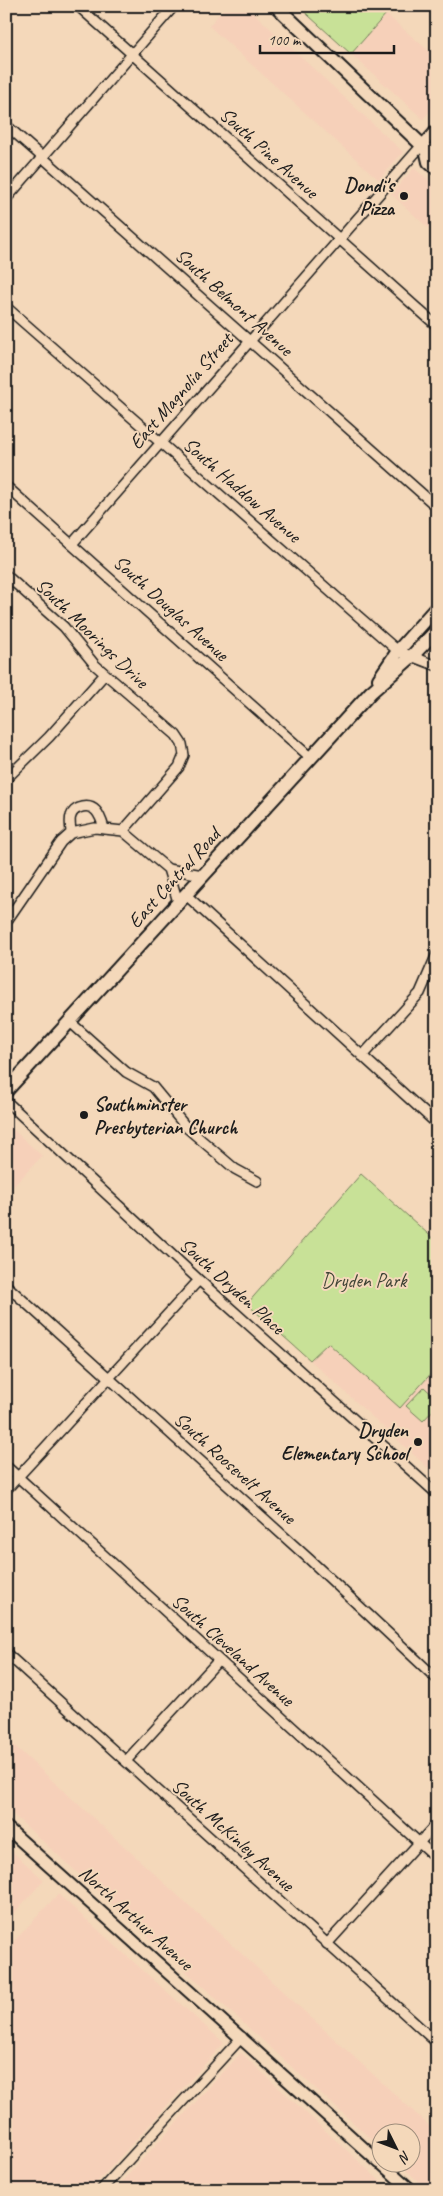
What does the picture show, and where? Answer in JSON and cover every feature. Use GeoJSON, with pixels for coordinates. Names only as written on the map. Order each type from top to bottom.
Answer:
{"type":"FeatureCollection","features":[{"type":"Feature","properties":{"kind":"main road"},"geometry":{"type":"LineString","coordinates":[[276,6],[428,149],[429,162],[437,169]]}},
{"type":"Feature","properties":{"kind":"main road","name":"East Central Road"},"geometry":{"type":"LineString","coordinates":[[371,692],[398,651],[437,608]]}},
{"type":"Feature","properties":{"kind":"main road","name":"East Central Road"},"geometry":{"type":"LineString","coordinates":[[6,1091],[371,692],[411,657],[437,630]]}},
{"type":"Feature","properties":{"kind":"street","name":"South Pine Avenue"},"geometry":{"type":"LineString","coordinates":[[78,6],[437,326]]}},
{"type":"Feature","properties":{"kind":"street"},"geometry":{"type":"LineString","coordinates":[[6,199],[174,6]]}},
{"type":"Feature","properties":{"kind":"street","name":"South Belmont Avenue"},"geometry":{"type":"LineString","coordinates":[[6,125],[250,339],[437,507]]}},
{"type":"Feature","properties":{"kind":"street","name":"East Magnolia Street"},"geometry":{"type":"LineString","coordinates":[[72,544],[338,238],[428,149],[437,128]]}},
{"type":"Feature","properties":{"kind":"street","name":"South Haddow Avenue"},"geometry":{"type":"LineString","coordinates":[[6,307],[161,441],[398,651],[437,666]]}},
{"type":"Feature","properties":{"kind":"street","name":"South Douglas Avenue"},"geometry":{"type":"LineString","coordinates":[[6,486],[311,758]]}},
{"type":"Feature","properties":{"kind":"street","name":"South Moorings Drive"},"geometry":{"type":"LineString","coordinates":[[6,575],[64,627],[105,674],[176,735],[182,744],[184,755],[179,767],[123,831]]}},
{"type":"Feature","properties":{"kind":"street"},"geometry":{"type":"LineString","coordinates":[[6,779],[50,737],[105,674]]}},
{"type":"Feature","properties":{"kind":"street"},"geometry":{"type":"LineString","coordinates":[[71,833],[71,816],[76,809],[86,806],[94,808],[100,815],[104,828]]}},
{"type":"Feature","properties":{"kind":"street"},"geometry":{"type":"LineString","coordinates":[[6,922],[57,846],[71,833],[104,828],[123,831],[168,869],[182,898],[437,1124]]}},
{"type":"Feature","properties":{"kind":"street"},"geometry":{"type":"LineString","coordinates":[[168,869],[203,875]]}},
{"type":"Feature","properties":{"kind":"street"},"geometry":{"type":"LineString","coordinates":[[362,1056],[420,993],[430,974],[437,954]]}},
{"type":"Feature","properties":{"kind":"street"},"geometry":{"type":"LineString","coordinates":[[69,1021],[126,1072],[153,1088],[186,1128],[245,1176],[257,1181]]}},
{"type":"Feature","properties":{"kind":"street","name":"South Dryden Place"},"geometry":{"type":"LineString","coordinates":[[6,1101],[199,1280],[437,1494]]}},
{"type":"Feature","properties":{"kind":"street"},"geometry":{"type":"LineString","coordinates":[[6,1490],[199,1280]]}},
{"type":"Feature","properties":{"kind":"street","name":"South Roosevelt Avenue"},"geometry":{"type":"LineString","coordinates":[[6,1285],[110,1378],[437,1679]]}},
{"type":"Feature","properties":{"kind":"street","name":"South Cleveland Avenue"},"geometry":{"type":"LineString","coordinates":[[6,1466],[437,1859]]}},
{"type":"Feature","properties":{"kind":"street","name":"South McKinley Avenue"},"geometry":{"type":"LineString","coordinates":[[6,1653],[437,2043]]}},
{"type":"Feature","properties":{"kind":"street"},"geometry":{"type":"LineString","coordinates":[[126,1761],[218,1660]]}},
{"type":"Feature","properties":{"kind":"street"},"geometry":{"type":"LineString","coordinates":[[327,1944],[437,1823]]}},
{"type":"Feature","properties":{"kind":"street","name":"North Arthur Avenue"},"geometry":{"type":"LineString","coordinates":[[6,1827],[370,2153]]}},
{"type":"Feature","properties":{"kind":"street"},"geometry":{"type":"LineString","coordinates":[[101,2190],[242,2037]]}},
{"type":"Feature","properties":{"kind":"street","name":"North Arthur Avenue"},"geometry":{"type":"LineString","coordinates":[[393,2174],[411,2190]]}},
{"type":"Feature","properties":{"kind":"shaded area"},"geometry":{"type":"Polygon","coordinates":[[[226,6],[246,6],[403,152],[379,180],[209,26],[226,6]]]}},
{"type":"Feature","properties":{"kind":"shaded area"},"geometry":{"type":"Polygon","coordinates":[[[386,14],[437,58],[437,103],[423,119],[351,54],[386,14]]]}},
{"type":"Feature","properties":{"kind":"shaded area"},"geometry":{"type":"Polygon","coordinates":[[[414,168],[437,187],[437,236],[391,194],[414,168]]]}},
{"type":"Feature","properties":{"kind":"shaded area"},"geometry":{"type":"Polygon","coordinates":[[[6,1123],[42,1156],[6,1194],[6,1123]]]}},
{"type":"Feature","properties":{"kind":"shaded area","name":"Dryden Elementary School"},"geometry":{"type":"Polygon","coordinates":[[[328,1342],[400,1407],[437,1367],[437,1476],[310,1360],[328,1342]]]}},
{"type":"Feature","properties":{"kind":"shaded area"},"geometry":{"type":"Polygon","coordinates":[[[6,1738],[437,2133],[437,2190],[428,2190],[410,2174],[420,2174],[420,2124],[370,2124],[370,2138],[6,1808],[6,1738]]]}},
{"type":"Feature","properties":{"kind":"shaded area"},"geometry":{"type":"Polygon","coordinates":[[[6,1846],[44,1880],[6,1922],[6,1846]]]}},
{"type":"Feature","properties":{"kind":"shaded area"},"geometry":{"type":"Polygon","coordinates":[[[58,1894],[224,2043],[90,2190],[6,2190],[6,1950],[58,1894]]]}},
{"type":"Feature","properties":{"kind":"shaded area"},"geometry":{"type":"Polygon","coordinates":[[[241,2053],[370,2172],[370,2174],[373,2174],[390,2190],[114,2190],[241,2053]]]}},
{"type":"Feature","properties":{"kind":"green space"},"geometry":{"type":"Polygon","coordinates":[[[298,6],[393,6],[351,54],[298,6]]]}},
{"type":"Feature","properties":{"kind":"green space","name":"Dryden Park"},"geometry":{"type":"Polygon","coordinates":[[[361,1174],[437,1242],[437,1367],[400,1408],[328,1343],[310,1360],[247,1304],[361,1174]]]}},
{"type":"Feature","properties":{"kind":"green space"},"geometry":{"type":"Polygon","coordinates":[[[424,1387],[437,1399],[437,1406],[423,1421],[406,1406],[424,1387]]]}},
{"type":"Feature","properties":{"kind":"place","name":"Dondi's Pizza"},"geometry":{"type":"Point","coordinates":[404,196]}},
{"type":"Feature","properties":{"kind":"place","name":"Southminster Presbyterian Church"},"geometry":{"type":"Point","coordinates":[84,1115]}},
{"type":"Feature","properties":{"kind":"place","name":"Dryden Elementary School"},"geometry":{"type":"Point","coordinates":[418,1442]}}]}
